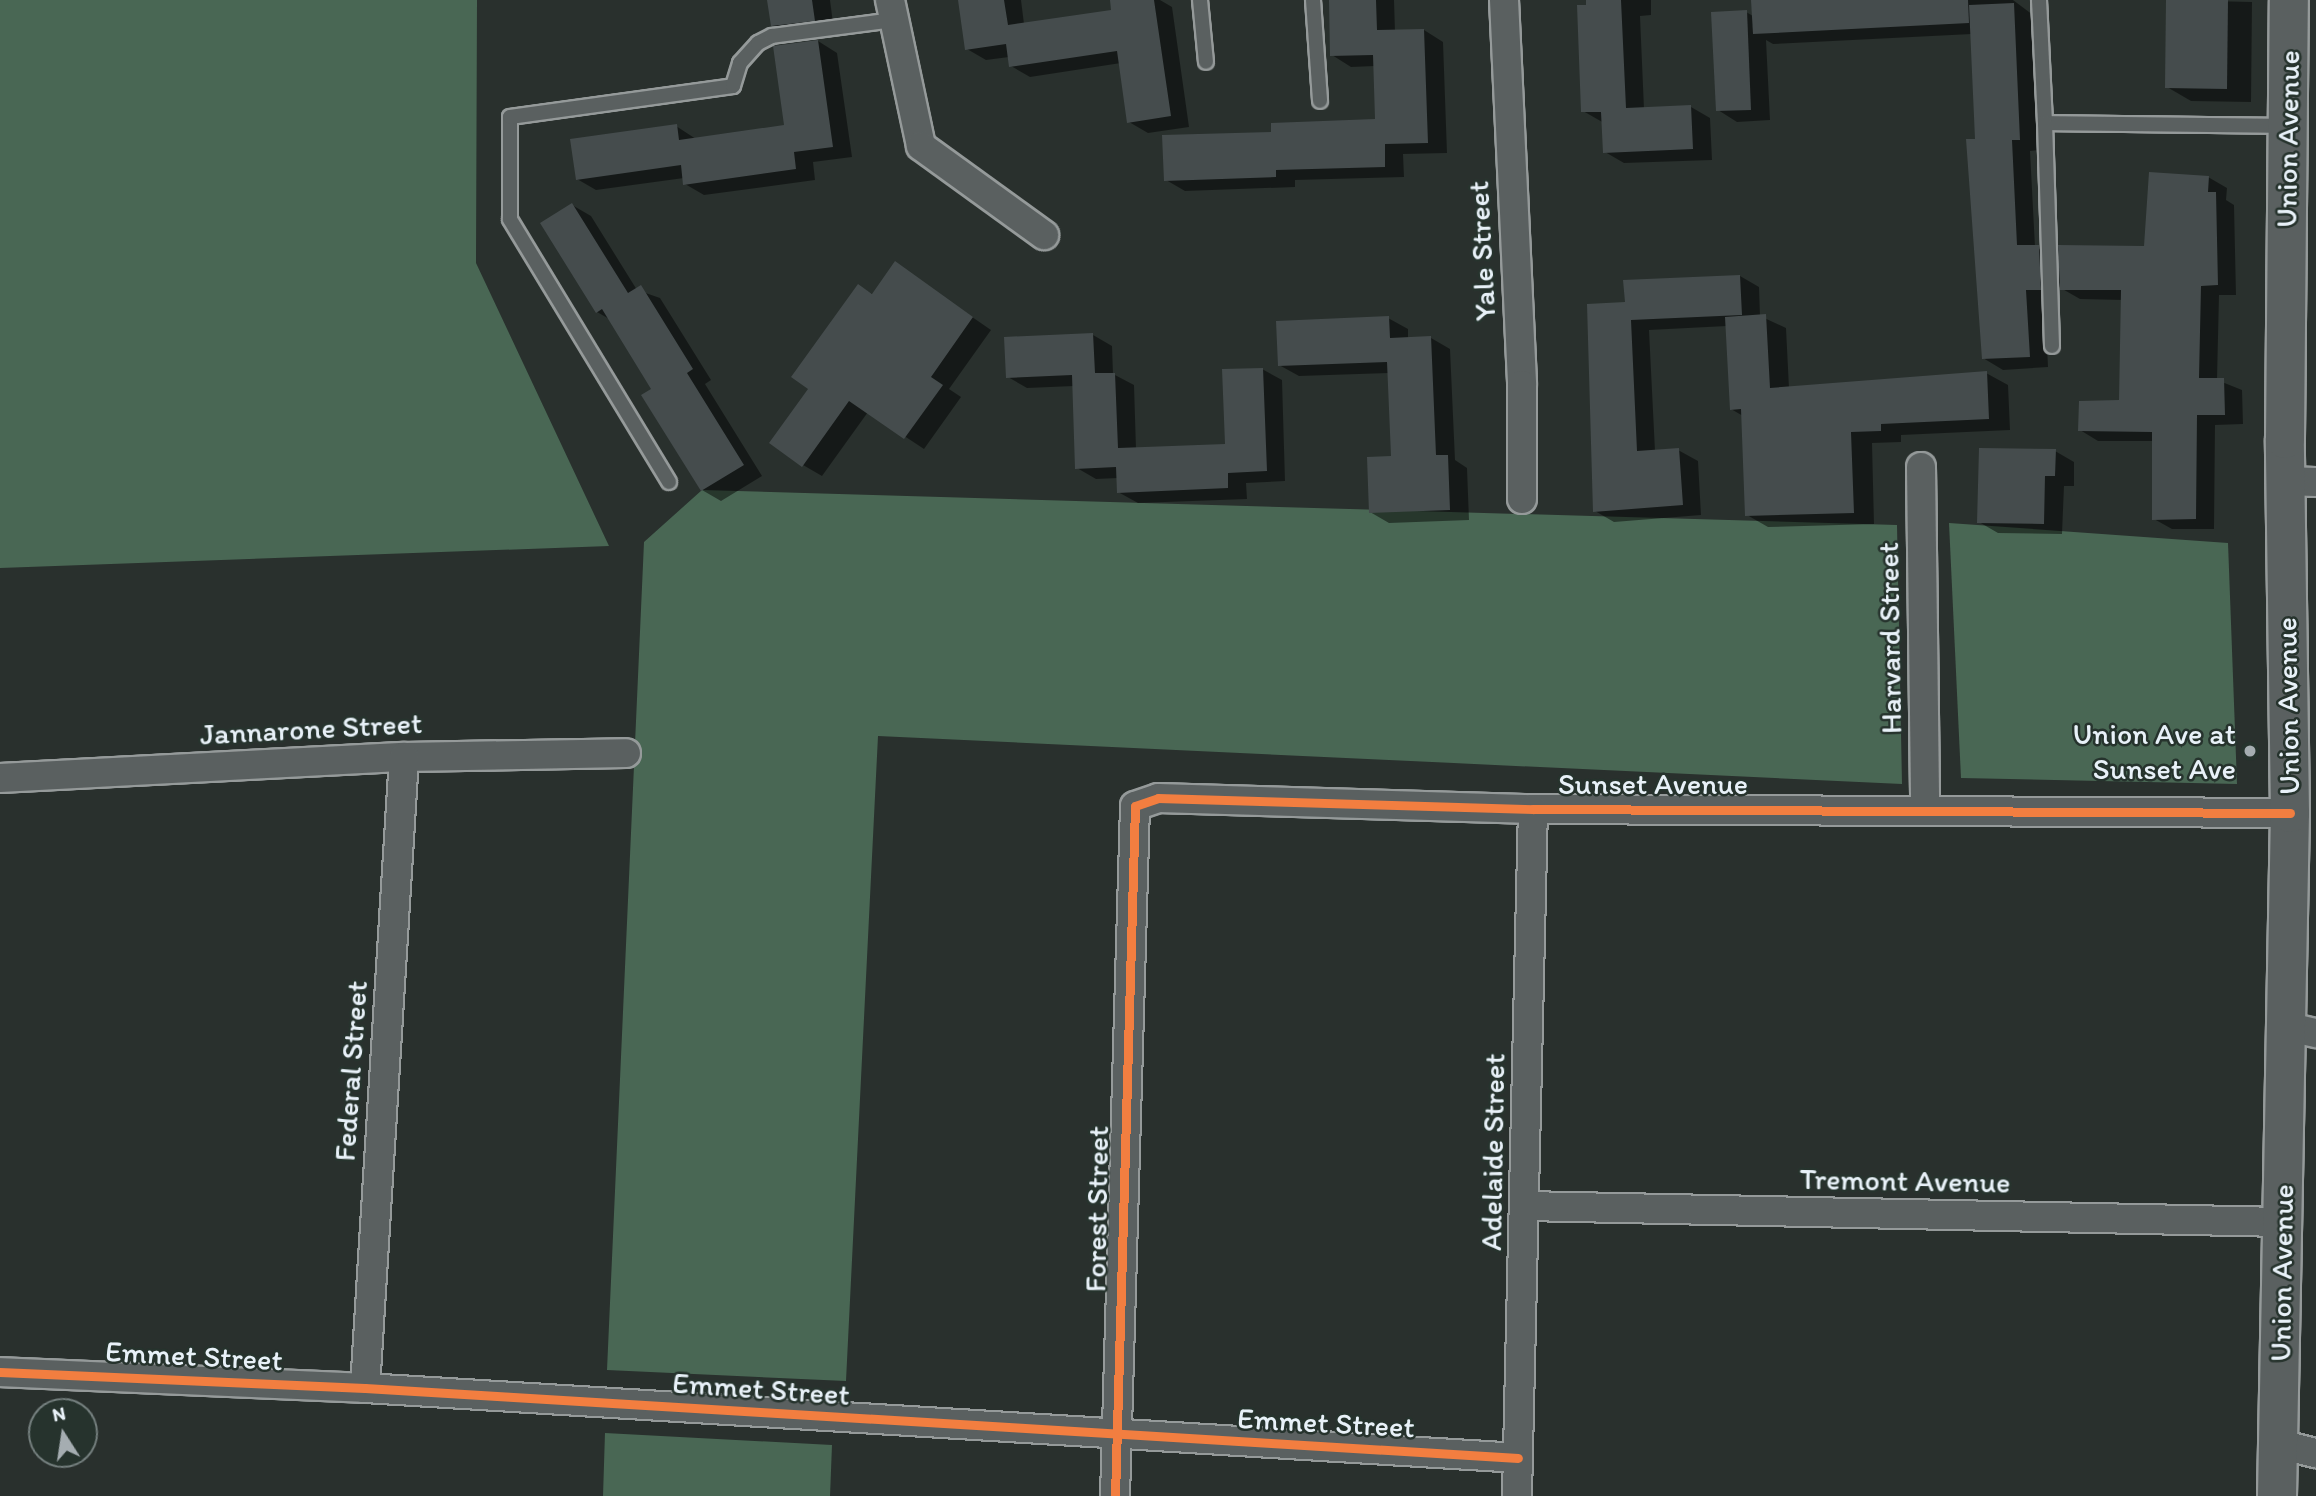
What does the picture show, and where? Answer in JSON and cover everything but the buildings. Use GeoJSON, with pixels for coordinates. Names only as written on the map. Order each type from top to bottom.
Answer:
{"type":"FeatureCollection","features":[{"type":"Feature","properties":{"kind":"street","name":"Yale Street"},"geometry":{"type":"LineString","coordinates":[[1504,0],[1522,385],[1522,499]]}},
{"type":"Feature","properties":{"kind":"street","name":"Union Avenue"},"geometry":{"type":"LineString","coordinates":[[2277,1496],[2282,1222],[2300,1030],[2290,813],[2301,482],[2288,125],[2289,0]]}},
{"type":"Feature","properties":{"kind":"street"},"geometry":{"type":"LineString","coordinates":[[892,10],[920,146],[1044,234]]}},
{"type":"Feature","properties":{"kind":"street","name":"Harvard Street"},"geometry":{"type":"LineString","coordinates":[[1921,467],[1925,809]]}},
{"type":"Feature","properties":{"kind":"street","name":"Jannarone Street"},"geometry":{"type":"LineString","coordinates":[[0,778],[404,757],[626,753]]}},
{"type":"Feature","properties":{"kind":"street","name":"Federal Street"},"geometry":{"type":"LineString","coordinates":[[365,1388],[404,757]]}},
{"type":"Feature","properties":{"kind":"street","name":"Sunset Avenue"},"geometry":{"type":"LineString","coordinates":[[1129,923],[1135,806],[1158,798],[1533,809],[2290,813]]}},
{"type":"Feature","properties":{"kind":"street","name":"Adelaide Street"},"geometry":{"type":"LineString","coordinates":[[1517,1496],[1533,809]]}},
{"type":"Feature","properties":{"kind":"street","name":"Forest Street"},"geometry":{"type":"LineString","coordinates":[[1115,1496],[1129,923]]}},
{"type":"Feature","properties":{"kind":"street","name":"Tremont Avenue"},"geometry":{"type":"LineString","coordinates":[[1525,1206],[2282,1222]]}},
{"type":"Feature","properties":{"kind":"street","name":"Emmet Street"},"geometry":{"type":"LineString","coordinates":[[0,1372],[365,1388],[1116,1436],[1518,1458]]}},
{"type":"Feature","properties":{"kind":"street"},"geometry":{"type":"LineString","coordinates":[[2279,1444],[2316,1453]]}},
{"type":"Feature","properties":{"kind":"lane"},"geometry":{"type":"LineString","coordinates":[[1200,0],[1206,62]]}},
{"type":"Feature","properties":{"kind":"lane"},"geometry":{"type":"LineString","coordinates":[[1313,0],[1320,101]]}},
{"type":"Feature","properties":{"kind":"lane"},"geometry":{"type":"LineString","coordinates":[[2039,0],[2052,346]]}},
{"type":"Feature","properties":{"kind":"lane"},"geometry":{"type":"LineString","coordinates":[[669,482],[510,219],[510,117],[733,86],[740,63],[758,43],[772,36],[892,10]]}},
{"type":"Feature","properties":{"kind":"lane"},"geometry":{"type":"LineString","coordinates":[[2045,123],[2288,125]]}},
{"type":"Feature","properties":{"kind":"green space"},"geometry":{"type":"Polygon","coordinates":[[[0,0],[477,0],[476,263],[609,546],[0,568],[0,0]]]}},
{"type":"Feature","properties":{"kind":"green space"},"geometry":{"type":"Polygon","coordinates":[[[702,490],[1897,525],[1902,784],[878,736],[846,1381],[607,1370],[644,542],[702,490]]]}},
{"type":"Feature","properties":{"kind":"green space"},"geometry":{"type":"Polygon","coordinates":[[[1949,523],[2228,543],[2237,784],[1961,778],[1949,523]]]}},
{"type":"Feature","properties":{"kind":"green space"},"geometry":{"type":"Polygon","coordinates":[[[605,1433],[832,1445],[830,1496],[603,1496],[605,1433]]]}},
{"type":"Feature","properties":{"kind":"cycle path"},"geometry":{"type":"LineString","coordinates":[[1115,1496],[1135,806],[1158,798],[1533,809],[2290,813]]}},
{"type":"Feature","properties":{"kind":"cycle path"},"geometry":{"type":"LineString","coordinates":[[0,1372],[365,1388],[1518,1458]]}},
{"type":"Feature","properties":{"kind":"place","name":"Union Ave at Sunset Ave"},"geometry":{"type":"Point","coordinates":[2250,751]}}]}
